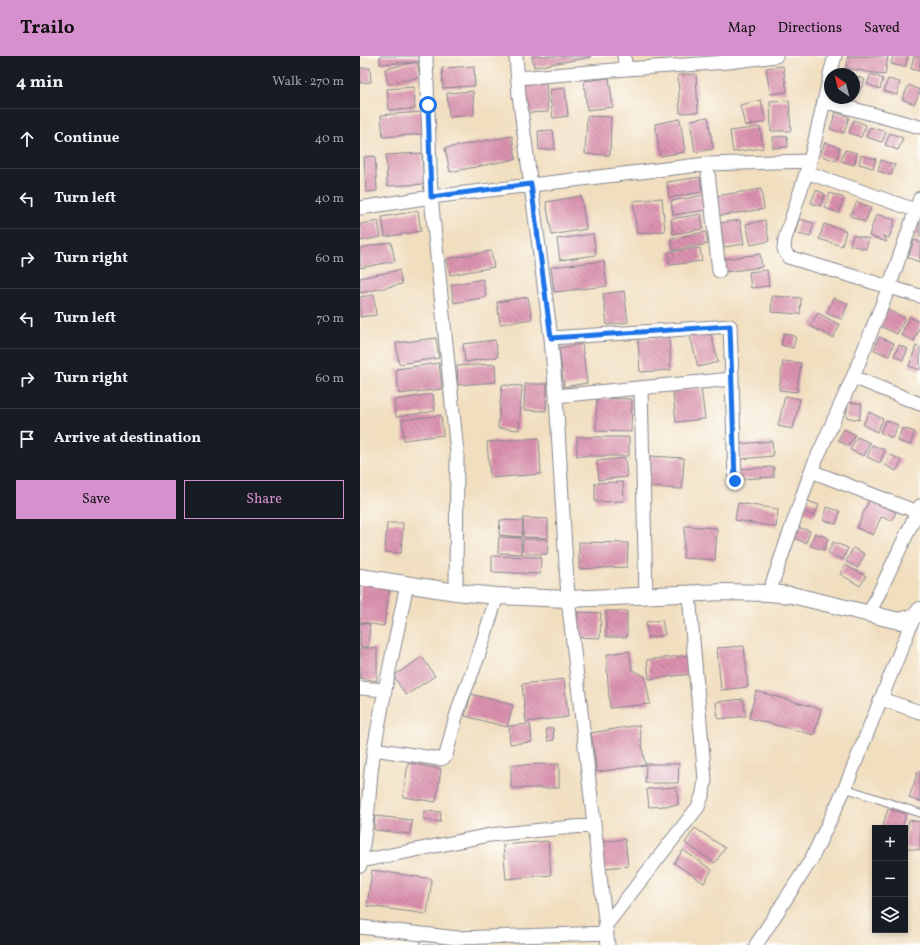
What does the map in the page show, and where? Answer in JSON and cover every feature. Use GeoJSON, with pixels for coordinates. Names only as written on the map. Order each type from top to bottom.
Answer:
{"type":"FeatureCollection","features":[{"type":"Feature","properties":{"kind":"street"},"geometry":{"type":"LineString","coordinates":[[426,56],[431,197],[457,452],[456,592]]}},
{"type":"Feature","properties":{"kind":"street"},"geometry":{"type":"LineString","coordinates":[[516,56],[518,94],[551,338],[556,396],[568,599],[607,934]]}},
{"type":"Feature","properties":{"kind":"street"},"geometry":{"type":"LineString","coordinates":[[624,56],[626,69]]}},
{"type":"Feature","properties":{"kind":"street"},"geometry":{"type":"LineString","coordinates":[[518,78],[776,56]]}},
{"type":"Feature","properties":{"kind":"street"},"geometry":{"type":"LineString","coordinates":[[832,68],[835,56]]}},
{"type":"Feature","properties":{"kind":"street"},"geometry":{"type":"LineString","coordinates":[[824,101],[808,167],[785,239],[784,249],[788,257],[920,296]]}},
{"type":"Feature","properties":{"kind":"street"},"geometry":{"type":"LineString","coordinates":[[835,104],[920,127]]}},
{"type":"Feature","properties":{"kind":"street"},"geometry":{"type":"LineString","coordinates":[[360,208],[531,184],[708,164],[808,167],[918,204],[889,286],[853,377],[810,471],[769,593]]}},
{"type":"Feature","properties":{"kind":"street"},"geometry":{"type":"LineString","coordinates":[[708,164],[719,271]]}},
{"type":"Feature","properties":{"kind":"street"},"geometry":{"type":"LineString","coordinates":[[551,338],[730,326],[735,481]]}},
{"type":"Feature","properties":{"kind":"street"},"geometry":{"type":"LineString","coordinates":[[853,377],[920,404]]}},
{"type":"Feature","properties":{"kind":"street"},"geometry":{"type":"LineString","coordinates":[[556,396],[732,379]]}},
{"type":"Feature","properties":{"kind":"street"},"geometry":{"type":"LineString","coordinates":[[641,388],[646,595]]}},
{"type":"Feature","properties":{"kind":"street"},"geometry":{"type":"LineString","coordinates":[[810,471],[919,510],[869,614]]}},
{"type":"Feature","properties":{"kind":"street"},"geometry":{"type":"LineString","coordinates":[[360,577],[456,592],[497,596],[568,599],[725,592],[769,593],[792,595],[899,621],[917,614]]}},
{"type":"Feature","properties":{"kind":"street"},"geometry":{"type":"LineString","coordinates":[[407,584],[374,749],[365,772],[360,863],[490,835],[594,825]]}},
{"type":"Feature","properties":{"kind":"street"},"geometry":{"type":"LineString","coordinates":[[607,934],[698,806],[703,793],[705,780],[689,594]]}},
{"type":"Feature","properties":{"kind":"street"},"geometry":{"type":"LineString","coordinates":[[374,749],[439,759],[445,758],[457,713],[478,657],[497,596]]}},
{"type":"Feature","properties":{"kind":"street"},"geometry":{"type":"LineString","coordinates":[[756,945],[811,860],[845,788],[917,614]]}},
{"type":"Feature","properties":{"kind":"street"},"geometry":{"type":"LineString","coordinates":[[360,688],[385,690]]}},
{"type":"Feature","properties":{"kind":"street"},"geometry":{"type":"LineString","coordinates":[[881,699],[920,712]]}},
{"type":"Feature","properties":{"kind":"street"},"geometry":{"type":"LineString","coordinates":[[360,927],[458,938],[607,934]]}},
{"type":"Feature","properties":{"kind":"lane"},"geometry":{"type":"LineString","coordinates":[[845,788],[920,813]]}},
{"type":"Feature","properties":{"kind":"building"},"geometry":{"type":"Polygon","coordinates":[[[380,56],[419,56],[420,62],[417,62],[420,77],[388,84],[385,69],[416,62],[380,64],[380,56]]]}},
{"type":"Feature","properties":{"kind":"building"},"geometry":{"type":"Polygon","coordinates":[[[532,56],[591,56],[591,57],[534,67],[532,56]]]}},
{"type":"Feature","properties":{"kind":"building"},"geometry":{"type":"Polygon","coordinates":[[[848,56],[888,56],[885,75],[860,71],[860,68],[846,68],[848,56]]]}},
{"type":"Feature","properties":{"kind":"building"},"geometry":{"type":"Polygon","coordinates":[[[893,56],[908,56],[905,67],[891,64],[893,56]]]}},
{"type":"Feature","properties":{"kind":"building"},"geometry":{"type":"Polygon","coordinates":[[[914,56],[920,57],[920,71],[911,69],[914,56]]]}},
{"type":"Feature","properties":{"kind":"building"},"geometry":{"type":"Polygon","coordinates":[[[474,66],[475,86],[443,88],[442,68],[474,66]]]}},
{"type":"Feature","properties":{"kind":"building"},"geometry":{"type":"Polygon","coordinates":[[[783,66],[787,92],[770,94],[766,68],[783,66]]]}},
{"type":"Feature","properties":{"kind":"building"},"geometry":{"type":"Polygon","coordinates":[[[360,68],[370,68],[371,82],[360,83],[360,68]]]}},
{"type":"Feature","properties":{"kind":"building"},"geometry":{"type":"Polygon","coordinates":[[[696,74],[698,112],[680,113],[678,75],[696,74]]]}},
{"type":"Feature","properties":{"kind":"building"},"geometry":{"type":"Polygon","coordinates":[[[871,74],[883,79],[880,89],[867,84],[871,74]]]}},
{"type":"Feature","properties":{"kind":"building"},"geometry":{"type":"Polygon","coordinates":[[[609,78],[613,107],[587,110],[584,81],[609,78]]]}},
{"type":"Feature","properties":{"kind":"building"},"geometry":{"type":"Polygon","coordinates":[[[860,78],[865,80],[860,90],[860,78]]]}},
{"type":"Feature","properties":{"kind":"building"},"geometry":{"type":"Polygon","coordinates":[[[888,79],[900,82],[897,95],[884,91],[888,79]]]}},
{"type":"Feature","properties":{"kind":"building"},"geometry":{"type":"Polygon","coordinates":[[[546,83],[548,112],[526,113],[525,84],[546,83]]]}},
{"type":"Feature","properties":{"kind":"building"},"geometry":{"type":"Polygon","coordinates":[[[909,85],[920,90],[914,104],[902,99],[909,85]]]}},
{"type":"Feature","properties":{"kind":"building"},"geometry":{"type":"Polygon","coordinates":[[[414,87],[415,109],[389,110],[387,89],[414,87]]]}},
{"type":"Feature","properties":{"kind":"building"},"geometry":{"type":"Polygon","coordinates":[[[565,88],[568,116],[553,118],[549,90],[565,88]]]}},
{"type":"Feature","properties":{"kind":"building"},"geometry":{"type":"Polygon","coordinates":[[[473,91],[474,115],[449,117],[447,93],[473,91]]]}},
{"type":"Feature","properties":{"kind":"building"},"geometry":{"type":"Polygon","coordinates":[[[761,100],[765,122],[745,126],[740,105],[761,100]]]}},
{"type":"Feature","properties":{"kind":"building"},"geometry":{"type":"Polygon","coordinates":[[[789,100],[791,131],[771,131],[770,101],[789,100]]]}},
{"type":"Feature","properties":{"kind":"building"},"geometry":{"type":"Polygon","coordinates":[[[423,112],[425,134],[383,137],[381,115],[423,112]]]}},
{"type":"Feature","properties":{"kind":"building"},"geometry":{"type":"Polygon","coordinates":[[[836,112],[849,117],[844,133],[830,129],[836,112]]]}},
{"type":"Feature","properties":{"kind":"building"},"geometry":{"type":"Polygon","coordinates":[[[587,116],[611,117],[610,155],[585,154],[587,116]]]}},
{"type":"Feature","properties":{"kind":"building"},"geometry":{"type":"Polygon","coordinates":[[[708,117],[713,149],[695,152],[690,120],[708,117]]]}},
{"type":"Feature","properties":{"kind":"building"},"geometry":{"type":"Polygon","coordinates":[[[680,119],[685,152],[660,156],[655,124],[680,119]]]}},
{"type":"Feature","properties":{"kind":"building"},"geometry":{"type":"Polygon","coordinates":[[[854,120],[866,125],[861,137],[849,133],[854,120]]]}},
{"type":"Feature","properties":{"kind":"building"},"geometry":{"type":"Polygon","coordinates":[[[760,127],[763,148],[733,152],[730,131],[760,127]]]}},
{"type":"Feature","properties":{"kind":"building"},"geometry":{"type":"Polygon","coordinates":[[[870,127],[886,132],[882,142],[866,137],[870,127]]]}},
{"type":"Feature","properties":{"kind":"building"},"geometry":{"type":"Polygon","coordinates":[[[553,130],[555,149],[539,150],[538,131],[553,130]]]}},
{"type":"Feature","properties":{"kind":"building"},"geometry":{"type":"Polygon","coordinates":[[[890,133],[903,138],[898,150],[885,145],[890,133]]]}},
{"type":"Feature","properties":{"kind":"building"},"geometry":{"type":"Polygon","coordinates":[[[512,136],[516,159],[450,172],[445,148],[512,136]]]}},
{"type":"Feature","properties":{"kind":"building"},"geometry":{"type":"Polygon","coordinates":[[[787,136],[788,147],[773,148],[773,137],[787,136]]]}},
{"type":"Feature","properties":{"kind":"building"},"geometry":{"type":"Polygon","coordinates":[[[825,142],[840,148],[836,161],[820,155],[825,142]]]}},
{"type":"Feature","properties":{"kind":"building"},"geometry":{"type":"Polygon","coordinates":[[[845,150],[857,153],[854,165],[841,161],[845,150]]]}},
{"type":"Feature","properties":{"kind":"building"},"geometry":{"type":"Polygon","coordinates":[[[422,153],[424,184],[387,186],[386,155],[422,153]]]}},
{"type":"Feature","properties":{"kind":"building"},"geometry":{"type":"Polygon","coordinates":[[[861,155],[876,159],[873,168],[859,164],[861,155]]]}},
{"type":"Feature","properties":{"kind":"building"},"geometry":{"type":"Polygon","coordinates":[[[375,156],[377,191],[366,192],[364,157],[375,156]]]}},
{"type":"Feature","properties":{"kind":"building"},"geometry":{"type":"Polygon","coordinates":[[[881,160],[895,165],[891,175],[878,171],[881,160]]]}},
{"type":"Feature","properties":{"kind":"building"},"geometry":{"type":"Polygon","coordinates":[[[700,177],[702,192],[669,198],[667,182],[700,177]]]}},
{"type":"Feature","properties":{"kind":"building"},"geometry":{"type":"Polygon","coordinates":[[[761,189],[764,209],[717,216],[715,196],[761,189]]]}},
{"type":"Feature","properties":{"kind":"building"},"geometry":{"type":"Polygon","coordinates":[[[816,190],[825,194],[820,206],[811,203],[816,190]]]}},
{"type":"Feature","properties":{"kind":"building"},"geometry":{"type":"Polygon","coordinates":[[[830,193],[844,198],[839,213],[825,208],[830,193]]]}},
{"type":"Feature","properties":{"kind":"building"},"geometry":{"type":"Polygon","coordinates":[[[705,195],[707,210],[673,215],[671,201],[705,195]]]}},
{"type":"Feature","properties":{"kind":"building"},"geometry":{"type":"Polygon","coordinates":[[[581,196],[586,229],[552,235],[546,202],[581,196]]]}},
{"type":"Feature","properties":{"kind":"building"},"geometry":{"type":"Polygon","coordinates":[[[662,198],[665,231],[637,234],[633,201],[662,198]]]}},
{"type":"Feature","properties":{"kind":"building"},"geometry":{"type":"Polygon","coordinates":[[[857,202],[871,208],[865,222],[850,216],[857,202]]]}},
{"type":"Feature","properties":{"kind":"building"},"geometry":{"type":"Polygon","coordinates":[[[418,211],[421,231],[385,237],[382,217],[418,211]]]}},
{"type":"Feature","properties":{"kind":"building"},"geometry":{"type":"Polygon","coordinates":[[[701,214],[703,229],[673,234],[671,219],[701,214]]]}},
{"type":"Feature","properties":{"kind":"building"},"geometry":{"type":"Polygon","coordinates":[[[876,214],[895,220],[889,238],[883,236],[887,242],[869,236],[876,214]]]}},
{"type":"Feature","properties":{"kind":"building"},"geometry":{"type":"Polygon","coordinates":[[[920,215],[920,237],[912,234],[920,215]]]}},
{"type":"Feature","properties":{"kind":"building"},"geometry":{"type":"Polygon","coordinates":[[[799,219],[814,223],[810,237],[795,233],[799,219]]]}},
{"type":"Feature","properties":{"kind":"building"},"geometry":{"type":"Polygon","coordinates":[[[740,220],[744,244],[724,247],[720,223],[740,220]]]}},
{"type":"Feature","properties":{"kind":"building"},"geometry":{"type":"Polygon","coordinates":[[[765,220],[769,241],[751,245],[746,224],[765,220]]]}},
{"type":"Feature","properties":{"kind":"building"},"geometry":{"type":"Polygon","coordinates":[[[378,221],[381,237],[360,241],[360,224],[378,221]]]}},
{"type":"Feature","properties":{"kind":"building"},"geometry":{"type":"Polygon","coordinates":[[[824,224],[846,231],[842,246],[819,239],[824,224]]]}},
{"type":"Feature","properties":{"kind":"building"},"geometry":{"type":"Polygon","coordinates":[[[706,232],[708,244],[673,250],[671,238],[706,232]]]}},
{"type":"Feature","properties":{"kind":"building"},"geometry":{"type":"Polygon","coordinates":[[[593,234],[596,255],[560,260],[557,239],[593,234]]]}},
{"type":"Feature","properties":{"kind":"building"},"geometry":{"type":"Polygon","coordinates":[[[853,235],[869,239],[866,249],[850,245],[853,235]]]}},
{"type":"Feature","properties":{"kind":"building"},"geometry":{"type":"Polygon","coordinates":[[[914,240],[920,242],[920,262],[908,258],[914,240]]]}},
{"type":"Feature","properties":{"kind":"building"},"geometry":{"type":"Polygon","coordinates":[[[391,242],[395,261],[360,268],[360,248],[391,242]]]}},
{"type":"Feature","properties":{"kind":"building"},"geometry":{"type":"Polygon","coordinates":[[[700,248],[702,261],[670,265],[668,252],[700,248]]]}},
{"type":"Feature","properties":{"kind":"building"},"geometry":{"type":"Polygon","coordinates":[[[491,251],[494,267],[450,275],[447,259],[491,251]]]}},
{"type":"Feature","properties":{"kind":"building"},"geometry":{"type":"Polygon","coordinates":[[[760,254],[762,267],[725,272],[723,259],[760,254]]]}},
{"type":"Feature","properties":{"kind":"building"},"geometry":{"type":"Polygon","coordinates":[[[604,261],[607,286],[554,292],[551,267],[604,261]]]}},
{"type":"Feature","properties":{"kind":"building"},"geometry":{"type":"Polygon","coordinates":[[[399,270],[402,284],[360,293],[360,278],[399,270]]]}},
{"type":"Feature","properties":{"kind":"building"},"geometry":{"type":"Polygon","coordinates":[[[767,270],[769,286],[751,288],[749,272],[767,270]]]}},
{"type":"Feature","properties":{"kind":"building"},"geometry":{"type":"Polygon","coordinates":[[[483,279],[486,297],[454,303],[451,285],[483,279]]]}},
{"type":"Feature","properties":{"kind":"building"},"geometry":{"type":"Polygon","coordinates":[[[624,291],[628,322],[607,325],[603,294],[624,291]]]}},
{"type":"Feature","properties":{"kind":"building"},"geometry":{"type":"Polygon","coordinates":[[[374,295],[376,315],[360,317],[360,297],[374,295]]]}},
{"type":"Feature","properties":{"kind":"building"},"geometry":{"type":"Polygon","coordinates":[[[772,296],[801,298],[800,314],[771,312],[772,296]]]}},
{"type":"Feature","properties":{"kind":"building"},"geometry":{"type":"Polygon","coordinates":[[[528,297],[532,319],[500,324],[497,302],[528,297]]]}},
{"type":"Feature","properties":{"kind":"building"},"geometry":{"type":"Polygon","coordinates":[[[833,298],[848,303],[842,319],[827,314],[833,298]]]}},
{"type":"Feature","properties":{"kind":"building"},"geometry":{"type":"Polygon","coordinates":[[[888,310],[905,318],[897,334],[880,326],[888,310]]]}},
{"type":"Feature","properties":{"kind":"building"},"geometry":{"type":"Polygon","coordinates":[[[818,313],[840,325],[833,338],[810,326],[818,313]]]}},
{"type":"Feature","properties":{"kind":"building"},"geometry":{"type":"Polygon","coordinates":[[[909,317],[920,322],[920,326],[914,341],[901,335],[909,317]]]}},
{"type":"Feature","properties":{"kind":"building"},"geometry":{"type":"Polygon","coordinates":[[[710,330],[718,362],[698,367],[690,336],[710,330]]]}},
{"type":"Feature","properties":{"kind":"building"},"geometry":{"type":"Polygon","coordinates":[[[784,333],[796,337],[793,348],[781,345],[784,333]]]}},
{"type":"Feature","properties":{"kind":"building"},"geometry":{"type":"Polygon","coordinates":[[[669,337],[671,370],[640,372],[638,339],[669,337]]]}},
{"type":"Feature","properties":{"kind":"building"},"geometry":{"type":"Polygon","coordinates":[[[879,337],[894,343],[889,356],[874,350],[879,337]]]}},
{"type":"Feature","properties":{"kind":"building"},"geometry":{"type":"Polygon","coordinates":[[[436,338],[439,358],[399,364],[396,343],[436,338]]]}},
{"type":"Feature","properties":{"kind":"building"},"geometry":{"type":"Polygon","coordinates":[[[495,340],[498,357],[465,362],[463,344],[495,340]]]}},
{"type":"Feature","properties":{"kind":"building"},"geometry":{"type":"Polygon","coordinates":[[[582,344],[587,383],[564,387],[559,348],[582,344]]]}},
{"type":"Feature","properties":{"kind":"building"},"geometry":{"type":"Polygon","coordinates":[[[899,345],[908,349],[903,360],[894,356],[899,345]]]}},
{"type":"Feature","properties":{"kind":"building"},"geometry":{"type":"Polygon","coordinates":[[[916,346],[920,347],[920,370],[909,366],[916,346]]]}},
{"type":"Feature","properties":{"kind":"building"},"geometry":{"type":"Polygon","coordinates":[[[783,361],[801,363],[797,392],[779,390],[783,361]]]}},
{"type":"Feature","properties":{"kind":"building"},"geometry":{"type":"Polygon","coordinates":[[[439,363],[442,389],[399,394],[396,369],[439,363]]]}},
{"type":"Feature","properties":{"kind":"building"},"geometry":{"type":"Polygon","coordinates":[[[495,364],[496,382],[458,385],[457,366],[495,364]]]}},
{"type":"Feature","properties":{"kind":"building"},"geometry":{"type":"Polygon","coordinates":[[[525,384],[547,384],[546,411],[524,410],[525,384]]]}},
{"type":"Feature","properties":{"kind":"building"},"geometry":{"type":"Polygon","coordinates":[[[502,385],[522,386],[519,430],[498,428],[502,385]]]}},
{"type":"Feature","properties":{"kind":"building"},"geometry":{"type":"Polygon","coordinates":[[[701,388],[705,419],[676,422],[673,392],[701,388]]]}},
{"type":"Feature","properties":{"kind":"building"},"geometry":{"type":"Polygon","coordinates":[[[433,394],[435,411],[396,417],[394,400],[433,394]]]}},
{"type":"Feature","properties":{"kind":"building"},"geometry":{"type":"Polygon","coordinates":[[[785,396],[800,399],[793,429],[778,426],[785,396]]]}},
{"type":"Feature","properties":{"kind":"building"},"geometry":{"type":"Polygon","coordinates":[[[597,398],[632,399],[631,432],[596,431],[597,398]]]}},
{"type":"Feature","properties":{"kind":"building"},"geometry":{"type":"Polygon","coordinates":[[[848,402],[862,404],[859,420],[846,417],[848,402]]]}},
{"type":"Feature","properties":{"kind":"building"},"geometry":{"type":"Polygon","coordinates":[[[869,412],[883,419],[877,432],[863,425],[869,412]]]}},
{"type":"Feature","properties":{"kind":"building"},"geometry":{"type":"Polygon","coordinates":[[[441,415],[443,435],[404,440],[402,420],[441,415]]]}},
{"type":"Feature","properties":{"kind":"building"},"geometry":{"type":"Polygon","coordinates":[[[886,420],[898,425],[892,438],[880,432],[886,420]]]}},
{"type":"Feature","properties":{"kind":"building"},"geometry":{"type":"Polygon","coordinates":[[[902,428],[915,432],[910,445],[898,441],[902,428]]]}},
{"type":"Feature","properties":{"kind":"building"},"geometry":{"type":"Polygon","coordinates":[[[844,429],[855,435],[848,446],[838,440],[844,429]]]}},
{"type":"Feature","properties":{"kind":"building"},"geometry":{"type":"Polygon","coordinates":[[[577,437],[629,437],[629,456],[577,456],[577,437]]]}},
{"type":"Feature","properties":{"kind":"building"},"geometry":{"type":"Polygon","coordinates":[[[857,437],[870,443],[864,456],[850,450],[857,437]]]}},
{"type":"Feature","properties":{"kind":"building"},"geometry":{"type":"Polygon","coordinates":[[[539,438],[541,474],[490,478],[487,442],[539,438]]]}},
{"type":"Feature","properties":{"kind":"building"},"geometry":{"type":"Polygon","coordinates":[[[772,441],[773,456],[741,459],[740,444],[772,441]]]}},
{"type":"Feature","properties":{"kind":"building"},"geometry":{"type":"Polygon","coordinates":[[[872,445],[885,450],[880,463],[867,457],[872,445]]]}},
{"type":"Feature","properties":{"kind":"building"},"geometry":{"type":"Polygon","coordinates":[[[891,455],[902,461],[896,471],[885,465],[891,455]]]}},
{"type":"Feature","properties":{"kind":"building"},"geometry":{"type":"Polygon","coordinates":[[[650,456],[684,458],[682,489],[648,487],[650,456]]]}},
{"type":"Feature","properties":{"kind":"building"},"geometry":{"type":"Polygon","coordinates":[[[625,458],[627,477],[599,480],[597,461],[625,458]]]}},
{"type":"Feature","properties":{"kind":"building"},"geometry":{"type":"Polygon","coordinates":[[[774,467],[774,477],[739,479],[738,469],[774,467]]]}},
{"type":"Feature","properties":{"kind":"building"},"geometry":{"type":"Polygon","coordinates":[[[623,482],[624,501],[595,502],[595,483],[623,482]]]}},
{"type":"Feature","properties":{"kind":"building"},"geometry":{"type":"Polygon","coordinates":[[[869,500],[896,512],[892,521],[881,517],[873,535],[857,528],[869,500]]]}},
{"type":"Feature","properties":{"kind":"building"},"geometry":{"type":"Polygon","coordinates":[[[808,501],[819,505],[814,516],[803,512],[808,501]]]}},
{"type":"Feature","properties":{"kind":"building"},"geometry":{"type":"Polygon","coordinates":[[[738,503],[778,509],[776,527],[735,520],[738,503]]]}},
{"type":"Feature","properties":{"kind":"building"},"geometry":{"type":"Polygon","coordinates":[[[827,507],[840,511],[836,524],[823,520],[827,507]]]}},
{"type":"Feature","properties":{"kind":"building"},"geometry":{"type":"Polygon","coordinates":[[[523,518],[548,519],[548,538],[523,537],[523,518]]]}},
{"type":"Feature","properties":{"kind":"building"},"geometry":{"type":"Polygon","coordinates":[[[500,520],[523,521],[522,537],[499,535],[500,520]]]}},
{"type":"Feature","properties":{"kind":"building"},"geometry":{"type":"Polygon","coordinates":[[[387,523],[403,523],[401,553],[385,552],[387,523]]]}},
{"type":"Feature","properties":{"kind":"building"},"geometry":{"type":"Polygon","coordinates":[[[685,526],[717,528],[715,560],[683,558],[685,526]]]}},
{"type":"Feature","properties":{"kind":"building"},"geometry":{"type":"Polygon","coordinates":[[[797,527],[810,531],[806,543],[793,538],[797,527]]]}},
{"type":"Feature","properties":{"kind":"building"},"geometry":{"type":"Polygon","coordinates":[[[815,533],[828,538],[824,550],[810,546],[815,533]]]}},
{"type":"Feature","properties":{"kind":"building"},"geometry":{"type":"Polygon","coordinates":[[[499,537],[521,538],[521,554],[498,553],[499,537]]]}},
{"type":"Feature","properties":{"kind":"building"},"geometry":{"type":"Polygon","coordinates":[[[523,539],[548,539],[547,554],[522,554],[523,539]]]}},
{"type":"Feature","properties":{"kind":"building"},"geometry":{"type":"Polygon","coordinates":[[[579,542],[628,543],[627,567],[579,569],[579,542]]]}},
{"type":"Feature","properties":{"kind":"building"},"geometry":{"type":"Polygon","coordinates":[[[833,542],[848,548],[843,560],[828,553],[833,542]]]}},
{"type":"Feature","properties":{"kind":"building"},"geometry":{"type":"Polygon","coordinates":[[[853,548],[865,554],[858,568],[846,562],[853,548]]]}},
{"type":"Feature","properties":{"kind":"building"},"geometry":{"type":"Polygon","coordinates":[[[492,556],[541,557],[540,574],[492,572],[492,556]]]}},
{"type":"Feature","properties":{"kind":"building"},"geometry":{"type":"Polygon","coordinates":[[[845,565],[866,576],[860,586],[840,574],[845,565]]]}},
{"type":"Feature","properties":{"kind":"building"},"geometry":{"type":"Polygon","coordinates":[[[360,580],[390,585],[384,626],[360,622],[360,580]]]}},
{"type":"Feature","properties":{"kind":"building"},"geometry":{"type":"Polygon","coordinates":[[[606,611],[627,611],[627,637],[606,637],[606,611]]]}},
{"type":"Feature","properties":{"kind":"building"},"geometry":{"type":"Polygon","coordinates":[[[578,612],[601,613],[600,638],[577,637],[578,612]]]}},
{"type":"Feature","properties":{"kind":"building"},"geometry":{"type":"Polygon","coordinates":[[[662,620],[665,635],[648,638],[646,622],[662,620]]]}},
{"type":"Feature","properties":{"kind":"building"},"geometry":{"type":"Polygon","coordinates":[[[360,623],[370,624],[368,647],[360,646],[360,623]]]}},
{"type":"Feature","properties":{"kind":"building"},"geometry":{"type":"Polygon","coordinates":[[[744,646],[748,687],[721,690],[717,648],[744,646]]]}},
{"type":"Feature","properties":{"kind":"building"},"geometry":{"type":"Polygon","coordinates":[[[360,648],[377,648],[377,681],[360,678],[360,648]]]}},
{"type":"Feature","properties":{"kind":"building"},"geometry":{"type":"Polygon","coordinates":[[[629,651],[632,670],[645,676],[650,704],[610,708],[607,654],[629,651]]]}},
{"type":"Feature","properties":{"kind":"building"},"geometry":{"type":"Polygon","coordinates":[[[689,655],[691,674],[649,679],[647,660],[689,655]]]}},
{"type":"Feature","properties":{"kind":"building"},"geometry":{"type":"Polygon","coordinates":[[[422,657],[435,676],[406,695],[393,676],[422,657]]]}},
{"type":"Feature","properties":{"kind":"building"},"geometry":{"type":"Polygon","coordinates":[[[564,679],[568,717],[526,722],[522,684],[564,679]]]}},
{"type":"Feature","properties":{"kind":"building"},"geometry":{"type":"Polygon","coordinates":[[[756,691],[821,709],[814,735],[749,718],[756,691]]]}},
{"type":"Feature","properties":{"kind":"building"},"geometry":{"type":"Polygon","coordinates":[[[471,694],[513,705],[507,727],[465,716],[471,694]]]}},
{"type":"Feature","properties":{"kind":"building"},"geometry":{"type":"Polygon","coordinates":[[[743,699],[746,716],[718,719],[716,702],[743,699]]]}},
{"type":"Feature","properties":{"kind":"building"},"geometry":{"type":"Polygon","coordinates":[[[530,724],[532,742],[510,744],[509,726],[530,724]]]}},
{"type":"Feature","properties":{"kind":"building"},"geometry":{"type":"Polygon","coordinates":[[[639,725],[645,765],[597,772],[591,733],[639,725]]]}},
{"type":"Feature","properties":{"kind":"building"},"geometry":{"type":"Polygon","coordinates":[[[553,728],[554,740],[548,741],[546,729],[553,728]]]}},
{"type":"Feature","properties":{"kind":"building"},"geometry":{"type":"Polygon","coordinates":[[[408,763],[441,769],[436,802],[403,797],[408,763]]]}},
{"type":"Feature","properties":{"kind":"building"},"geometry":{"type":"Polygon","coordinates":[[[559,764],[559,788],[511,788],[511,765],[559,764]]]}},
{"type":"Feature","properties":{"kind":"building"},"geometry":{"type":"Polygon","coordinates":[[[646,764],[679,764],[678,783],[645,783],[646,764]]]}},
{"type":"Feature","properties":{"kind":"building"},"geometry":{"type":"Polygon","coordinates":[[[918,771],[920,772],[920,802],[909,798],[918,771]]]}},
{"type":"Feature","properties":{"kind":"building"},"geometry":{"type":"Polygon","coordinates":[[[677,787],[678,805],[649,807],[647,789],[677,787]]]}},
{"type":"Feature","properties":{"kind":"building"},"geometry":{"type":"Polygon","coordinates":[[[888,809],[906,814],[903,825],[883,825],[888,809]]]}},
{"type":"Feature","properties":{"kind":"building"},"geometry":{"type":"Polygon","coordinates":[[[424,811],[441,812],[440,822],[424,820],[424,811]]]}},
{"type":"Feature","properties":{"kind":"building"},"geometry":{"type":"Polygon","coordinates":[[[375,816],[412,820],[410,834],[374,830],[375,816]]]}},
{"type":"Feature","properties":{"kind":"building"},"geometry":{"type":"Polygon","coordinates":[[[909,820],[920,822],[920,850],[908,848],[909,820]]]}},
{"type":"Feature","properties":{"kind":"building"},"geometry":{"type":"Polygon","coordinates":[[[695,828],[725,848],[715,863],[685,843],[695,828]]]}},
{"type":"Feature","properties":{"kind":"building"},"geometry":{"type":"Polygon","coordinates":[[[625,839],[628,866],[603,868],[600,842],[625,839]]]}},
{"type":"Feature","properties":{"kind":"building"},"geometry":{"type":"Polygon","coordinates":[[[548,841],[551,875],[506,879],[503,845],[548,841]]]}},
{"type":"Feature","properties":{"kind":"building"},"geometry":{"type":"Polygon","coordinates":[[[683,850],[712,870],[704,883],[674,863],[683,850]]]}},
{"type":"Feature","properties":{"kind":"building"},"geometry":{"type":"Polygon","coordinates":[[[372,870],[432,879],[427,914],[367,906],[372,870]]]}},
{"type":"Feature","properties":{"kind":"building"},"geometry":{"type":"Polygon","coordinates":[[[420,941],[442,943],[442,945],[420,945],[420,941]]]}},
{"type":"Feature","properties":{"kind":"route"},"geometry":{"type":"LineString","coordinates":[[428,105],[431,197],[531,184],[551,338],[730,326],[735,481]]}}]}
